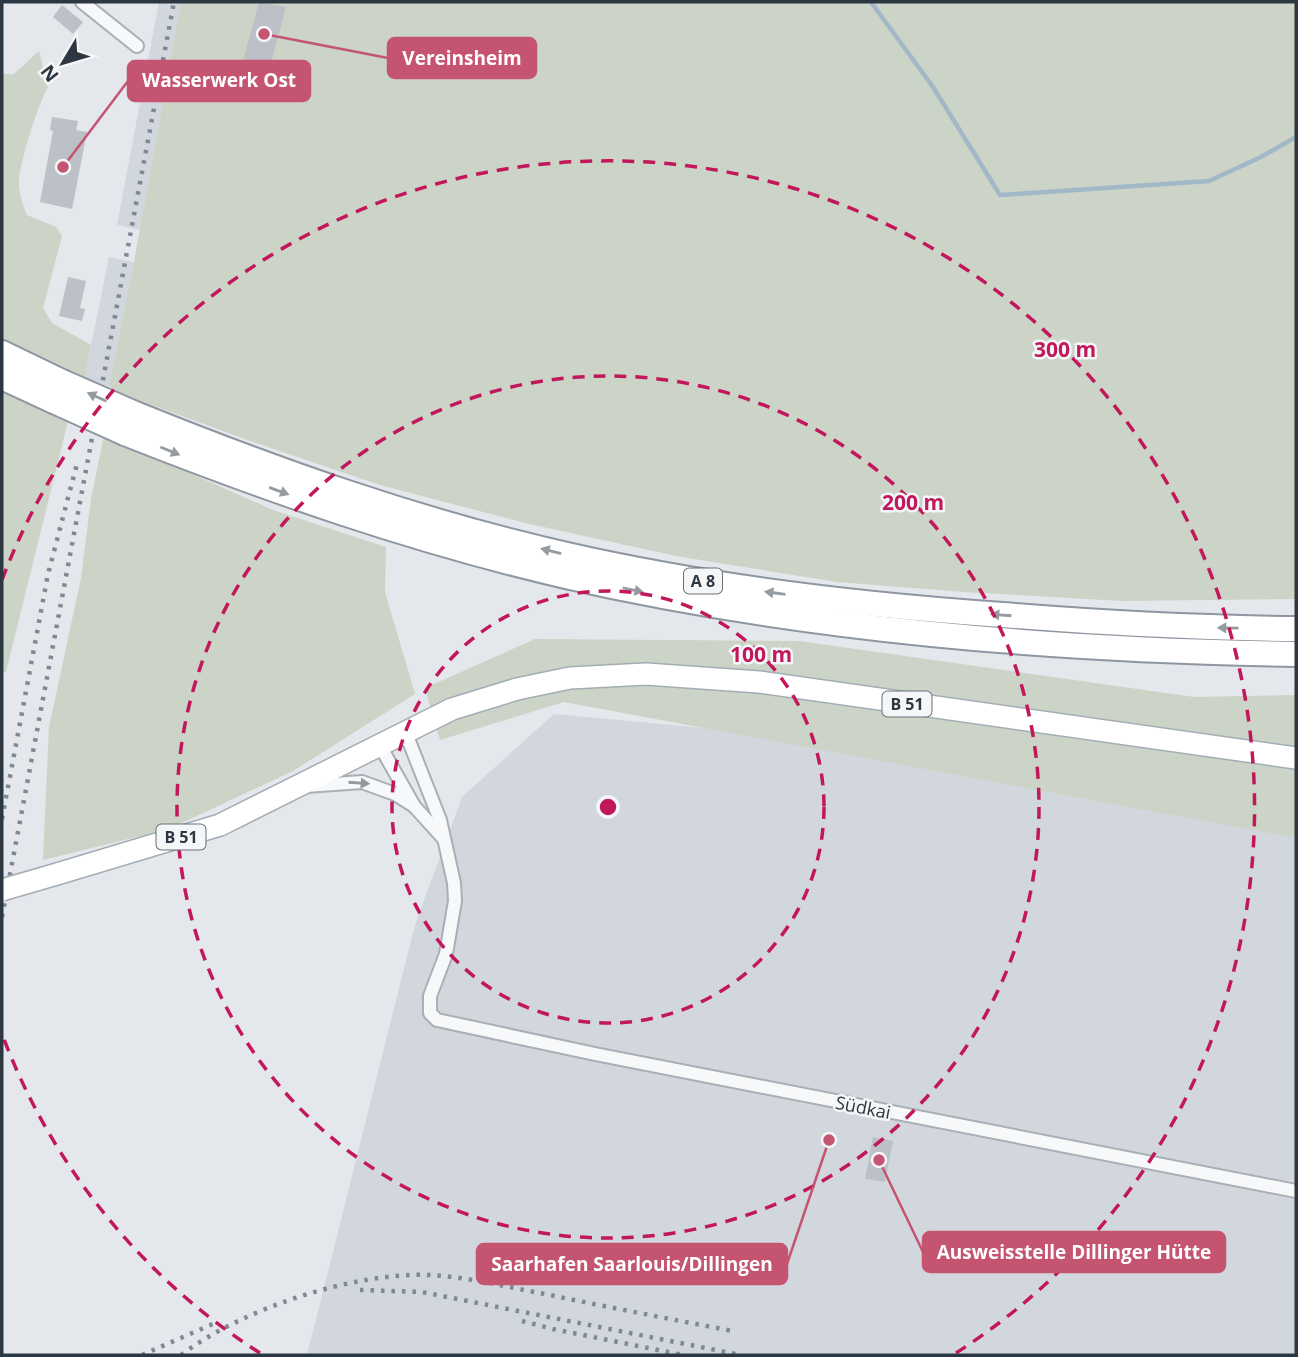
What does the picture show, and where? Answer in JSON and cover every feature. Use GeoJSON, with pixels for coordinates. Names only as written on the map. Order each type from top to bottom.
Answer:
{"type":"FeatureCollection","features":[{"type":"Feature","properties":{"kind":"highway","name":"A 8"},"geometry":{"type":"LineString","coordinates":[[2,353],[58,391],[129,423],[215,468],[392,529],[567,576],[663,596],[772,614],[947,635],[1096,646],[1296,653]]}},
{"type":"Feature","properties":{"kind":"highway","name":"A 8"},"geometry":{"type":"LineString","coordinates":[[2,377],[58,391]]}},
{"type":"Feature","properties":{"kind":"highway","name":"A 8"},"geometry":{"type":"LineString","coordinates":[[129,423],[230,452],[398,509],[571,556],[667,575],[778,593],[947,611],[1160,626],[1296,629]]}},
{"type":"Feature","properties":{"kind":"main road","name":"B 51"},"geometry":{"type":"LineString","coordinates":[[2,890],[207,829],[452,709],[517,689],[570,678],[646,674],[759,682],[1296,758]]}},
{"type":"Feature","properties":{"kind":"street"},"geometry":{"type":"LineString","coordinates":[[82,2],[137,46]]}},
{"type":"Feature","properties":{"kind":"street"},"geometry":{"type":"LineString","coordinates":[[405,731],[440,820],[443,838]]}},
{"type":"Feature","properties":{"kind":"street"},"geometry":{"type":"LineString","coordinates":[[379,744],[414,806],[443,838]]}},
{"type":"Feature","properties":{"kind":"street"},"geometry":{"type":"LineString","coordinates":[[299,786],[362,782],[395,794],[414,806]]}},
{"type":"Feature","properties":{"kind":"street","name":"Südkai"},"geometry":{"type":"LineString","coordinates":[[443,838],[451,862],[455,901],[446,954],[430,996],[429,1008],[432,1017],[442,1022],[595,1055],[1296,1191]]}},
{"type":"Feature","properties":{"kind":"shaded area"},"geometry":{"type":"Polygon","coordinates":[[[159,2],[181,2],[140,230],[117,225],[159,2]]]}},
{"type":"Feature","properties":{"kind":"shaded area"},"geometry":{"type":"Polygon","coordinates":[[[109,257],[134,262],[109,386],[84,380],[109,257]]]}},
{"type":"Feature","properties":{"kind":"shaded area"},"geometry":{"type":"Polygon","coordinates":[[[554,714],[876,744],[1296,831],[1296,1355],[307,1355],[415,925],[462,797],[554,714]]]}},
{"type":"Feature","properties":{"kind":"green space"},"geometry":{"type":"Polygon","coordinates":[[[181,2],[1296,2],[1296,599],[1122,601],[964,592],[837,582],[676,556],[525,523],[380,485],[125,395],[109,386],[181,2]]]}},
{"type":"Feature","properties":{"kind":"green space"},"geometry":{"type":"Polygon","coordinates":[[[39,51],[48,87],[24,156],[19,177],[20,192],[27,215],[56,227],[62,236],[43,308],[52,323],[91,345],[84,380],[65,372],[50,413],[68,421],[6,672],[2,672],[2,74],[14,74],[39,51]]]}},
{"type":"Feature","properties":{"kind":"green space"},"geometry":{"type":"Polygon","coordinates":[[[104,435],[273,510],[386,547],[385,592],[415,694],[293,771],[169,829],[43,860],[49,727],[81,578],[91,499],[104,435]]]}},
{"type":"Feature","properties":{"kind":"green space"},"geometry":{"type":"Polygon","coordinates":[[[535,639],[799,641],[1194,697],[1296,695],[1296,838],[564,702],[440,740],[425,688],[535,639]]]}},
{"type":"Feature","properties":{"kind":"building"},"geometry":{"type":"Polygon","coordinates":[[[259,2],[286,7],[269,71],[265,70],[265,66],[243,61],[259,2]]]}},
{"type":"Feature","properties":{"kind":"building"},"geometry":{"type":"Polygon","coordinates":[[[62,5],[83,22],[73,34],[53,17],[62,5]]]}},
{"type":"Feature","properties":{"kind":"building"},"geometry":{"type":"Polygon","coordinates":[[[52,117],[78,121],[76,130],[87,132],[72,209],[40,202],[53,131],[50,130],[52,117]]]}},
{"type":"Feature","properties":{"kind":"building"},"geometry":{"type":"Polygon","coordinates":[[[68,277],[86,281],[80,308],[85,309],[82,321],[59,316],[68,277]]]}},
{"type":"Feature","properties":{"kind":"building"},"geometry":{"type":"Polygon","coordinates":[[[873,1137],[893,1141],[885,1182],[865,1179],[873,1137]]]}},
{"type":"Feature","properties":{"kind":"waterway"},"geometry":{"type":"LineString","coordinates":[[871,2],[933,87],[1000,195],[1209,181],[1296,137]]}},
{"type":"Feature","properties":{"kind":"railway"},"geometry":{"type":"LineString","coordinates":[[2,917],[174,2]]}},
{"type":"Feature","properties":{"kind":"railway"},"geometry":{"type":"LineString","coordinates":[[2,819],[48,574],[78,460]]}},
{"type":"Feature","properties":{"kind":"railway"},"geometry":{"type":"LineString","coordinates":[[181,1355],[206,1338],[266,1309],[333,1287],[400,1276],[430,1275],[473,1280],[733,1331]]}},
{"type":"Feature","properties":{"kind":"railway"},"geometry":{"type":"LineString","coordinates":[[360,1290],[422,1292],[741,1355]]}},
{"type":"Feature","properties":{"kind":"railway"},"geometry":{"type":"LineString","coordinates":[[522,1321],[683,1355]]}},
{"type":"Feature","properties":{"kind":"railway"},"geometry":{"type":"LineString","coordinates":[[142,1355],[215,1323]]}},
{"type":"Feature","properties":{"kind":"place","name":"Vereinsheim"},"geometry":{"type":"Point","coordinates":[264,34]}},
{"type":"Feature","properties":{"kind":"place","name":"Wasserwerk Ost"},"geometry":{"type":"Point","coordinates":[63,167]}},
{"type":"Feature","properties":{"kind":"place","name":"Saarhafen Saarlouis/Dillingen"},"geometry":{"type":"Point","coordinates":[829,1140]}},
{"type":"Feature","properties":{"kind":"place","name":"Ausweisstelle Dillinger Hütte"},"geometry":{"type":"Point","coordinates":[879,1160]}}]}
